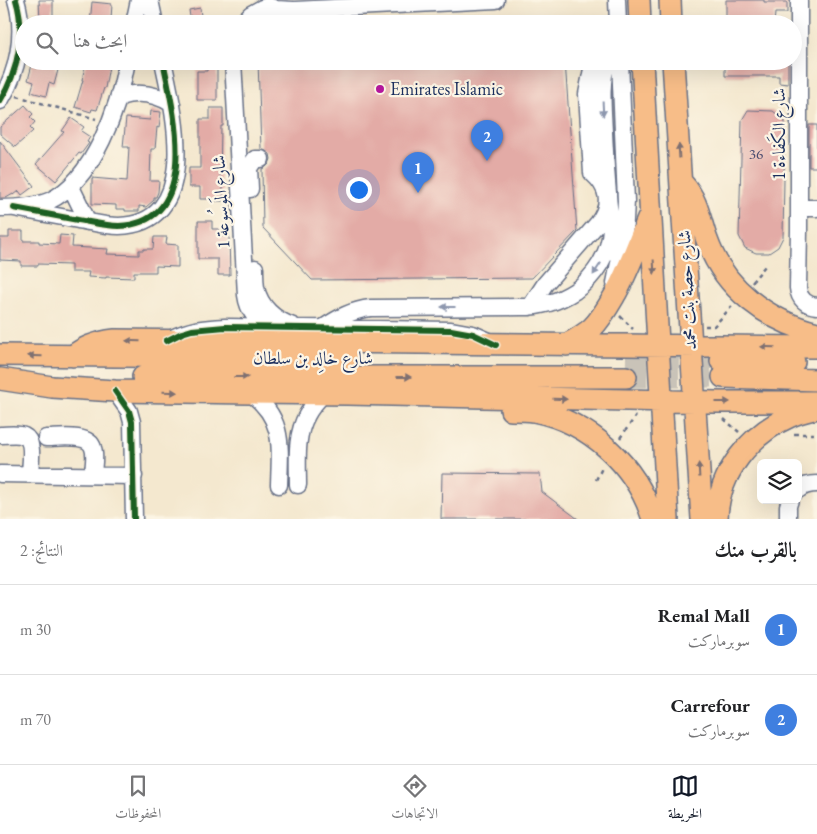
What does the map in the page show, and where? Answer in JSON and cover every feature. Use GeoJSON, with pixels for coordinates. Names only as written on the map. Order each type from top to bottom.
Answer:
{"type":"FeatureCollection","features":[{"type":"Feature","properties":{"kind":"main road"},"geometry":{"type":"LineString","coordinates":[[639,0],[640,15]]}},
{"type":"Feature","properties":{"kind":"main road","name":"شارع حصة بنت محمد"},"geometry":{"type":"LineString","coordinates":[[642,70],[668,519]]}},
{"type":"Feature","properties":{"kind":"main road","name":"شارع حصة بنت محمد"},"geometry":{"type":"LineString","coordinates":[[674,70],[702,519]]}},
{"type":"Feature","properties":{"kind":"main road"},"geometry":{"type":"LineString","coordinates":[[680,181],[695,202],[707,241],[729,279],[749,300],[773,317],[817,334]]}},
{"type":"Feature","properties":{"kind":"main road"},"geometry":{"type":"LineString","coordinates":[[566,345],[592,328],[613,297],[633,258],[650,211]]}},
{"type":"Feature","properties":{"kind":"main road"},"geometry":{"type":"LineString","coordinates":[[73,356],[80,350],[106,341],[817,347]]}},
{"type":"Feature","properties":{"kind":"main road","name":"شارع خالِد بن سلطان"},"geometry":{"type":"LineString","coordinates":[[0,355],[626,368],[0,378]]}},
{"type":"Feature","properties":{"kind":"main road"},"geometry":{"type":"LineString","coordinates":[[817,362],[722,369],[817,380]]}},
{"type":"Feature","properties":{"kind":"main road"},"geometry":{"type":"LineString","coordinates":[[0,378],[52,387],[115,391],[250,394],[324,393],[694,402],[817,402]]}},
{"type":"Feature","properties":{"kind":"main road"},"geometry":{"type":"LineString","coordinates":[[347,394],[378,400],[534,411],[565,421],[592,436],[616,455],[636,481],[644,495],[653,519]]}},
{"type":"Feature","properties":{"kind":"main road"},"geometry":{"type":"LineString","coordinates":[[717,519],[719,503],[726,479],[737,459],[751,442],[770,427],[792,416],[817,408]]}},
{"type":"Feature","properties":{"kind":"street"},"geometry":{"type":"LineString","coordinates":[[16,0],[19,15]]}},
{"type":"Feature","properties":{"kind":"street"},"geometry":{"type":"LineString","coordinates":[[136,15],[138,0]]}},
{"type":"Feature","properties":{"kind":"street"},"geometry":{"type":"LineString","coordinates":[[150,0],[153,15]]}},
{"type":"Feature","properties":{"kind":"street"},"geometry":{"type":"LineString","coordinates":[[250,15],[268,5],[294,10],[422,2],[496,0]]}},
{"type":"Feature","properties":{"kind":"street","name":"شارع الكَفاءة 1"},"geometry":{"type":"LineString","coordinates":[[799,0],[799,15]]}},
{"type":"Feature","properties":{"kind":"street"},"geometry":{"type":"LineString","coordinates":[[615,2],[617,15]]}},
{"type":"Feature","properties":{"kind":"street"},"geometry":{"type":"LineString","coordinates":[[4,90],[15,64]]}},
{"type":"Feature","properties":{"kind":"street"},"geometry":{"type":"LineString","coordinates":[[7,208],[49,201],[71,187],[85,169],[99,145],[119,97],[125,70]]}},
{"type":"Feature","properties":{"kind":"street"},"geometry":{"type":"LineString","coordinates":[[7,208],[108,226],[128,225],[147,219],[156,213],[163,206],[175,178],[176,137],[165,70]]}},
{"type":"Feature","properties":{"kind":"street","name":"شارع المَوسُوعة 1"},"geometry":{"type":"LineString","coordinates":[[234,70],[247,302],[252,314],[261,323],[273,328]]}},
{"type":"Feature","properties":{"kind":"street"},"geometry":{"type":"LineString","coordinates":[[244,70],[247,140],[253,150],[261,154],[252,162],[249,173],[256,288],[263,305],[270,312],[286,324],[300,328]]}},
{"type":"Feature","properties":{"kind":"street"},"geometry":{"type":"LineString","coordinates":[[530,307],[546,284],[603,217],[606,208],[608,194],[592,173],[587,94],[592,70]]}},
{"type":"Feature","properties":{"kind":"street"},"geometry":{"type":"LineString","coordinates":[[323,328],[348,313],[363,308],[530,307],[549,304],[569,295],[585,284],[599,266],[608,247],[611,227],[602,95],[605,70]]}},
{"type":"Feature","properties":{"kind":"street"},"geometry":{"type":"LineString","coordinates":[[613,297],[624,238],[626,201],[620,70]]}},
{"type":"Feature","properties":{"kind":"street","name":"شارع الكَفاءة 1"},"geometry":{"type":"LineString","coordinates":[[799,70],[798,292],[806,303],[817,306]]}},
{"type":"Feature","properties":{"kind":"street"},"geometry":{"type":"LineString","coordinates":[[119,97],[145,93],[164,99],[172,104]]}},
{"type":"Feature","properties":{"kind":"street"},"geometry":{"type":"LineString","coordinates":[[71,187],[88,222]]}},
{"type":"Feature","properties":{"kind":"street"},"geometry":{"type":"LineString","coordinates":[[799,208],[817,208]]}},
{"type":"Feature","properties":{"kind":"street"},"geometry":{"type":"LineString","coordinates":[[166,341],[182,333],[202,328],[323,328],[458,331],[473,334],[496,345]]}},
{"type":"Feature","properties":{"kind":"street"},"geometry":{"type":"LineString","coordinates":[[115,391],[129,411],[132,422],[134,519]]}},
{"type":"Feature","properties":{"kind":"street"},"geometry":{"type":"LineString","coordinates":[[298,485],[298,448],[301,431],[307,415],[324,393]]}},
{"type":"Feature","properties":{"kind":"street"},"geometry":{"type":"LineString","coordinates":[[250,394],[263,403],[276,424],[280,440],[279,485]]}},
{"type":"Feature","properties":{"kind":"street"},"geometry":{"type":"LineString","coordinates":[[0,435],[22,436],[28,439],[31,446],[30,474]]}},
{"type":"Feature","properties":{"kind":"street"},"geometry":{"type":"LineString","coordinates":[[46,438],[82,438],[89,441],[94,448],[93,475]]}},
{"type":"Feature","properties":{"kind":"street"},"geometry":{"type":"LineString","coordinates":[[0,474],[134,476]]}},
{"type":"Feature","properties":{"kind":"street"},"geometry":{"type":"LineString","coordinates":[[802,487],[817,484]]}},
{"type":"Feature","properties":{"kind":"street"},"geometry":{"type":"LineString","coordinates":[[788,519],[789,504]]}},
{"type":"Feature","properties":{"kind":"path"},"geometry":{"type":"LineString","coordinates":[[4,90],[109,123]]}},
{"type":"Feature","properties":{"kind":"building"},"geometry":{"type":"Polygon","coordinates":[[[39,0],[53,0],[53,15],[40,15],[39,0]]]}},
{"type":"Feature","properties":{"kind":"building"},"geometry":{"type":"Polygon","coordinates":[[[726,0],[787,2],[787,13],[775,13],[775,15],[726,15],[726,0]]]}},
{"type":"Feature","properties":{"kind":"building"},"geometry":{"type":"Polygon","coordinates":[[[92,2],[112,4],[111,15],[91,15],[92,2]]]}},
{"type":"Feature","properties":{"kind":"building"},"geometry":{"type":"Polygon","coordinates":[[[200,8],[201,15],[190,15],[189,10],[200,8]]]}},
{"type":"Feature","properties":{"kind":"building"},"geometry":{"type":"Polygon","coordinates":[[[31,70],[58,70],[54,85],[49,83],[46,96],[31,92],[34,82],[28,80],[31,70]]]}},
{"type":"Feature","properties":{"kind":"building"},"geometry":{"type":"Polygon","coordinates":[[[84,70],[108,70],[105,88],[97,110],[92,109],[91,112],[75,107],[84,70]]]}},
{"type":"Feature","properties":{"kind":"building"},"geometry":{"type":"Polygon","coordinates":[[[217,70],[217,100],[197,100],[197,71],[217,70]]]}},
{"type":"Feature","properties":{"kind":"building"},"geometry":{"type":"Polygon","coordinates":[[[258,70],[566,70],[577,231],[532,278],[312,280],[263,228],[262,169],[269,164],[271,159],[270,154],[261,149],[258,70]]]}},
{"type":"Feature","properties":{"kind":"building"},"geometry":{"type":"Polygon","coordinates":[[[725,70],[788,70],[788,84],[779,83],[779,76],[725,76],[725,70]]]}},
{"type":"Feature","properties":{"kind":"building"},"geometry":{"type":"Polygon","coordinates":[[[25,105],[33,114],[30,117],[35,122],[30,128],[33,131],[15,147],[0,134],[0,127],[25,105]]]}},
{"type":"Feature","properties":{"kind":"building"},"geometry":{"type":"Polygon","coordinates":[[[210,108],[223,108],[220,185],[223,186],[223,201],[200,199],[200,187],[189,187],[189,168],[200,168],[200,119],[210,119],[210,108]]]}},
{"type":"Feature","properties":{"kind":"building"},"geometry":{"type":"Polygon","coordinates":[[[748,110],[773,111],[785,121],[783,237],[778,247],[769,253],[756,253],[745,248],[739,236],[742,120],[748,110]]]}},
{"type":"Feature","properties":{"kind":"building"},"geometry":{"type":"Polygon","coordinates":[[[151,111],[161,112],[159,128],[157,127],[155,149],[151,149],[150,181],[159,181],[156,197],[146,207],[139,206],[139,211],[116,209],[116,205],[92,204],[92,178],[127,181],[129,147],[123,147],[126,118],[150,120],[151,111]]]}},
{"type":"Feature","properties":{"kind":"building"},"geometry":{"type":"Polygon","coordinates":[[[71,118],[84,127],[81,131],[90,137],[87,142],[89,143],[56,181],[36,164],[64,132],[62,131],[71,118]]]}},
{"type":"Feature","properties":{"kind":"building"},"geometry":{"type":"Polygon","coordinates":[[[809,125],[817,125],[817,167],[809,167],[809,125]]]}},
{"type":"Feature","properties":{"kind":"building"},"geometry":{"type":"Polygon","coordinates":[[[0,141],[34,186],[22,195],[19,191],[6,198],[0,198],[0,141]]]}},
{"type":"Feature","properties":{"kind":"building"},"geometry":{"type":"Polygon","coordinates":[[[198,221],[212,221],[212,229],[219,229],[220,236],[229,236],[230,275],[218,275],[218,259],[198,259],[198,221]]]}},
{"type":"Feature","properties":{"kind":"building"},"geometry":{"type":"Polygon","coordinates":[[[9,231],[23,231],[23,241],[39,241],[39,243],[59,244],[60,235],[73,236],[72,247],[108,249],[107,254],[139,255],[139,250],[153,249],[154,237],[167,237],[166,244],[178,245],[178,267],[156,266],[156,272],[134,272],[134,278],[106,278],[88,277],[89,272],[71,272],[71,265],[38,264],[38,266],[21,266],[21,261],[0,260],[0,238],[9,238],[9,231]]]}},
{"type":"Feature","properties":{"kind":"building"},"geometry":{"type":"Polygon","coordinates":[[[442,473],[540,474],[542,492],[578,519],[441,519],[442,473]]]}},
{"type":"Feature","properties":{"kind":"tunnel"},"geometry":{"type":"LineString","coordinates":[[626,359],[721,361]]}},
{"type":"Feature","properties":{"kind":"tunnel"},"geometry":{"type":"LineString","coordinates":[[626,377],[723,377]]}},
{"type":"Feature","properties":{"kind":"cycle path"},"geometry":{"type":"LineString","coordinates":[[16,0],[19,15]]}},
{"type":"Feature","properties":{"kind":"cycle path"},"geometry":{"type":"LineString","coordinates":[[0,101],[15,68]]}},
{"type":"Feature","properties":{"kind":"cycle path"},"geometry":{"type":"LineString","coordinates":[[14,208],[98,224],[119,226],[145,220],[162,206],[172,186],[176,162],[176,135],[165,70]]}},
{"type":"Feature","properties":{"kind":"cycle path"},"geometry":{"type":"LineString","coordinates":[[166,341],[192,330],[225,327],[451,330],[473,334],[496,345]]}},
{"type":"Feature","properties":{"kind":"cycle path"},"geometry":{"type":"LineString","coordinates":[[115,391],[129,411],[132,422],[134,519]]}},
{"type":"Feature","properties":{"kind":"place","name":"Emirates Islamic"},"geometry":{"type":"Point","coordinates":[380,89]}},
{"type":"Feature","properties":{"kind":"place","name":"Carrefour"},"geometry":{"type":"Point","coordinates":[487,161]}},
{"type":"Feature","properties":{"kind":"place","name":"Remal Mall"},"geometry":{"type":"Point","coordinates":[418,193]}}]}
